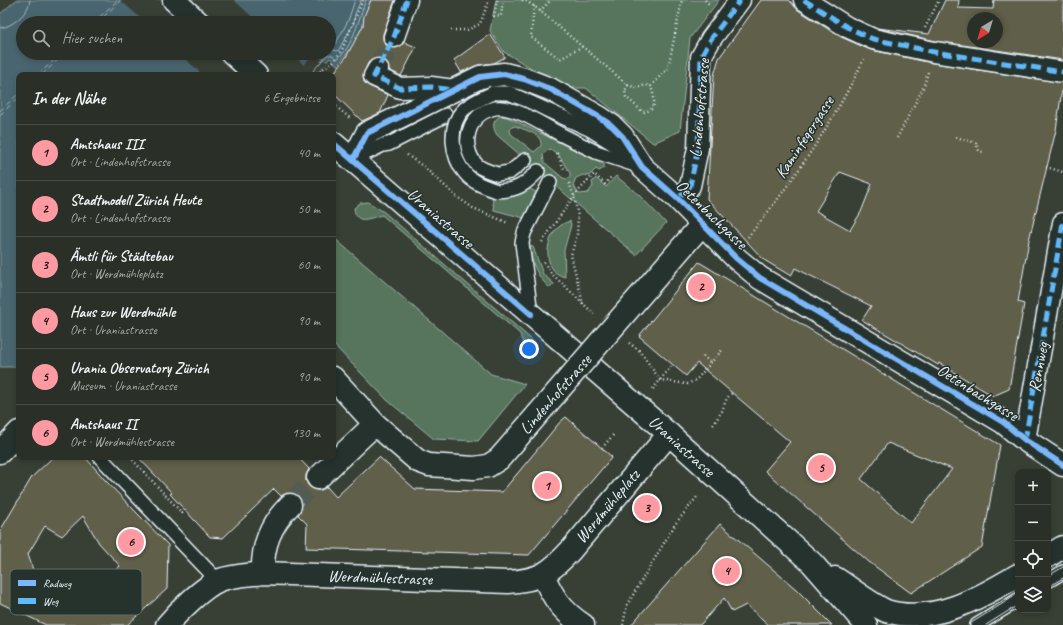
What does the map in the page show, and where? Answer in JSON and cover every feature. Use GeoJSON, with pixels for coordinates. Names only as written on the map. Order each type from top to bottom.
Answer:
{"type":"FeatureCollection","features":[{"type":"Feature","properties":{"kind":"street"},"geometry":{"type":"LineString","coordinates":[[174,0],[191,16]]}},
{"type":"Feature","properties":{"kind":"street"},"geometry":{"type":"LineString","coordinates":[[394,37],[406,0]]}},
{"type":"Feature","properties":{"kind":"street","name":"Lindenhofstrasse"},"geometry":{"type":"LineString","coordinates":[[678,199],[690,186],[698,148],[701,57],[711,39],[740,0]]}},
{"type":"Feature","properties":{"kind":"street"},"geometry":{"type":"LineString","coordinates":[[804,0],[847,27],[874,39],[925,51],[1063,72]]}},
{"type":"Feature","properties":{"kind":"street"},"geometry":{"type":"LineString","coordinates":[[240,60],[253,72]]}},
{"type":"Feature","properties":{"kind":"street"},"geometry":{"type":"LineString","coordinates":[[378,69],[374,76],[400,88],[431,87],[454,90]]}},
{"type":"Feature","properties":{"kind":"street","name":"Oetenbachgasse"},"geometry":{"type":"LineString","coordinates":[[375,139],[454,90],[480,78],[504,74],[524,79],[550,89],[612,126],[622,136],[642,167],[703,223],[736,258],[760,278],[1003,422],[1025,440],[1063,465]]}},
{"type":"Feature","properties":{"kind":"street"},"geometry":{"type":"LineString","coordinates":[[353,160],[375,139]]}},
{"type":"Feature","properties":{"kind":"street","name":"Uraniastrasse"},"geometry":{"type":"LineString","coordinates":[[336,146],[669,434],[812,563],[866,625]]}},
{"type":"Feature","properties":{"kind":"street","name":"Lindenhofstrasse"},"geometry":{"type":"LineString","coordinates":[[336,381],[375,424],[418,461],[429,465],[474,468],[488,466],[499,459],[703,223]]}},
{"type":"Feature","properties":{"kind":"street","name":"Rennweg"},"geometry":{"type":"LineString","coordinates":[[1025,440],[1063,223]]}},
{"type":"Feature","properties":{"kind":"street"},"geometry":{"type":"LineString","coordinates":[[318,478],[375,424]]}},
{"type":"Feature","properties":{"kind":"street","name":"Werdmühleplatz"},"geometry":{"type":"LineString","coordinates":[[543,575],[554,568],[571,550],[669,434]]}},
{"type":"Feature","properties":{"kind":"street"},"geometry":{"type":"LineString","coordinates":[[0,452],[16,435]]}},
{"type":"Feature","properties":{"kind":"street"},"geometry":{"type":"LineString","coordinates":[[263,573],[264,545],[269,532],[281,513],[290,505]]}},
{"type":"Feature","properties":{"kind":"street"},"geometry":{"type":"LineString","coordinates":[[1051,554],[1063,547]]}},
{"type":"Feature","properties":{"kind":"street","name":"Uraniastrasse"},"geometry":{"type":"LineString","coordinates":[[812,563],[882,609],[897,616],[921,619],[947,614],[967,606],[1015,577]]}},
{"type":"Feature","properties":{"kind":"street","name":"Werdmühlestrasse"},"geometry":{"type":"LineString","coordinates":[[167,625],[194,598],[218,581],[237,576],[263,573],[508,582],[529,580],[543,575]]}},
{"type":"Feature","properties":{"kind":"street"},"geometry":{"type":"LineString","coordinates":[[543,575],[553,597],[558,604],[584,625]]}},
{"type":"Feature","properties":{"kind":"lane"},"geometry":{"type":"LineString","coordinates":[[538,171],[529,182],[515,190],[497,191],[480,185],[465,173],[456,158],[453,143],[455,126],[462,111],[475,101],[493,93],[508,93],[589,129],[615,145],[642,167]]}},
{"type":"Feature","properties":{"kind":"lane"},"geometry":{"type":"LineString","coordinates":[[525,160],[510,172],[497,174],[478,166],[468,150],[467,134],[474,121],[484,112],[496,108],[513,111],[596,152],[642,167]]}},
{"type":"Feature","properties":{"kind":"lane"},"geometry":{"type":"LineString","coordinates":[[375,139],[389,144],[446,115]]}},
{"type":"Feature","properties":{"kind":"lane"},"geometry":{"type":"LineString","coordinates":[[532,314],[522,243],[524,232],[550,182]]}},
{"type":"Feature","properties":{"kind":"lane"},"geometry":{"type":"LineString","coordinates":[[103,460],[218,581]]}},
{"type":"Feature","properties":{"kind":"lane"},"geometry":{"type":"LineString","coordinates":[[1051,579],[1063,572]]}},
{"type":"Feature","properties":{"kind":"lane"},"geometry":{"type":"LineString","coordinates":[[977,625],[1015,602]]}},
{"type":"Feature","properties":{"kind":"path"},"geometry":{"type":"LineString","coordinates":[[336,58],[341,52],[363,0]]}},
{"type":"Feature","properties":{"kind":"path"},"geometry":{"type":"LineString","coordinates":[[451,30],[467,30],[480,24],[489,0]]}},
{"type":"Feature","properties":{"kind":"path"},"geometry":{"type":"LineString","coordinates":[[497,0],[494,16],[500,16],[503,0]]}},
{"type":"Feature","properties":{"kind":"path"},"geometry":{"type":"LineString","coordinates":[[522,0],[534,6],[628,85],[637,88],[645,85],[651,86]]}},
{"type":"Feature","properties":{"kind":"path"},"geometry":{"type":"LineString","coordinates":[[540,11],[551,0]]}},
{"type":"Feature","properties":{"kind":"path"},"geometry":{"type":"LineString","coordinates":[[651,86],[668,68],[682,0]]}},
{"type":"Feature","properties":{"kind":"path"},"geometry":{"type":"LineString","coordinates":[[897,138],[923,88],[925,51],[921,34],[939,0]]}},
{"type":"Feature","properties":{"kind":"path"},"geometry":{"type":"LineString","coordinates":[[534,6],[531,37],[560,59],[583,46]]}},
{"type":"Feature","properties":{"kind":"path"},"geometry":{"type":"LineString","coordinates":[[318,72],[335,60]]}},
{"type":"Feature","properties":{"kind":"path"},"geometry":{"type":"LineString","coordinates":[[628,85],[625,91],[626,97],[643,112],[650,112],[654,107],[655,101],[651,86]]}},
{"type":"Feature","properties":{"kind":"path"},"geometry":{"type":"LineString","coordinates":[[956,137],[976,143],[979,150],[983,152]]}},
{"type":"Feature","properties":{"kind":"path"},"geometry":{"type":"LineString","coordinates":[[375,139],[387,149],[395,148],[413,158],[473,208],[510,224]]}},
{"type":"Feature","properties":{"kind":"path"},"geometry":{"type":"LineString","coordinates":[[554,147],[567,175]]}},
{"type":"Feature","properties":{"kind":"path"},"geometry":{"type":"LineString","coordinates":[[1046,167],[1063,172]]}},
{"type":"Feature","properties":{"kind":"path"},"geometry":{"type":"LineString","coordinates":[[537,242],[540,245],[574,196],[594,174],[605,184],[616,171]]}},
{"type":"Feature","properties":{"kind":"path"},"geometry":{"type":"LineString","coordinates":[[569,182],[574,196],[578,216],[577,235],[571,255],[583,304]]}},
{"type":"Feature","properties":{"kind":"path"},"geometry":{"type":"LineString","coordinates":[[542,256],[551,273],[599,319]]}},
{"type":"Feature","properties":{"kind":"path"},"geometry":{"type":"LineString","coordinates":[[628,342],[640,351],[660,380],[687,384],[696,380],[723,349]]}},
{"type":"Feature","properties":{"kind":"path"},"geometry":{"type":"LineString","coordinates":[[703,356],[711,363]]}},
{"type":"Feature","properties":{"kind":"path"},"geometry":{"type":"LineString","coordinates":[[653,389],[673,364]]}},
{"type":"Feature","properties":{"kind":"path"},"geometry":{"type":"LineString","coordinates":[[713,425],[732,393]]}},
{"type":"Feature","properties":{"kind":"path"},"geometry":{"type":"LineString","coordinates":[[602,448],[614,434]]}},
{"type":"Feature","properties":{"kind":"path"},"geometry":{"type":"LineString","coordinates":[[623,625],[628,605],[676,523],[697,497]]}},
{"type":"Feature","properties":{"kind":"green space"},"geometry":{"type":"Polygon","coordinates":[[[496,0],[719,0],[690,38],[680,131],[653,143],[586,88],[565,88],[504,52],[490,31],[496,0]]]}},
{"type":"Feature","properties":{"kind":"green space"},"geometry":{"type":"Polygon","coordinates":[[[501,116],[507,117],[604,164],[604,168],[599,171],[596,169],[589,176],[583,175],[576,178],[573,185],[579,194],[588,193],[593,186],[592,182],[596,178],[606,187],[616,176],[639,195],[666,223],[636,255],[497,135],[494,129],[494,122],[501,116]],[[515,126],[510,130],[511,134],[534,152],[541,146],[541,142],[536,135],[515,126]],[[550,149],[543,154],[544,162],[563,178],[567,179],[570,177],[570,173],[558,154],[550,149]]]}},
{"type":"Feature","properties":{"kind":"green space"},"geometry":{"type":"Polygon","coordinates":[[[530,189],[536,192],[524,218],[494,210],[492,197],[509,197],[530,189]]]}},
{"type":"Feature","properties":{"kind":"green space"},"geometry":{"type":"Polygon","coordinates":[[[368,202],[384,212],[531,339],[534,343],[531,347],[525,348],[520,334],[382,215],[368,219],[360,219],[357,217],[354,208],[360,203],[368,202]]]}},
{"type":"Feature","properties":{"kind":"green space"},"geometry":{"type":"Polygon","coordinates":[[[570,221],[571,225],[564,250],[565,277],[557,273],[551,267],[548,259],[548,250],[550,240],[554,232],[561,225],[570,221]]]}},
{"type":"Feature","properties":{"kind":"green space"},"geometry":{"type":"Polygon","coordinates":[[[336,240],[491,374],[525,384],[478,441],[434,439],[387,400],[336,347],[336,240]]]}},
{"type":"Feature","properties":{"kind":"green space"},"geometry":{"type":"Polygon","coordinates":[[[530,246],[533,247],[543,274],[554,284],[550,288],[545,284],[533,264],[530,246]]]}},
{"type":"Feature","properties":{"kind":"water"},"geometry":{"type":"Polygon","coordinates":[[[16,0],[371,0],[356,41],[337,65],[332,60],[336,60],[336,16],[16,16],[16,60],[328,60],[317,72],[16,72],[16,367],[0,367],[0,14],[16,0]]]}},
{"type":"Feature","properties":{"kind":"pier"},"geometry":{"type":"Polygon","coordinates":[[[120,0],[234,0],[251,16],[138,16],[120,0]]]}},
{"type":"Feature","properties":{"kind":"pier"},"geometry":{"type":"Polygon","coordinates":[[[187,60],[299,60],[304,65],[308,60],[323,60],[327,62],[317,72],[200,72],[187,60]]]}},
{"type":"Feature","properties":{"kind":"building"},"geometry":{"type":"Polygon","coordinates":[[[371,0],[395,0],[383,34],[383,40],[386,45],[396,48],[401,46],[404,42],[416,47],[401,76],[389,70],[388,64],[383,59],[373,59],[368,63],[363,76],[364,82],[388,95],[380,113],[362,121],[336,96],[336,72],[335,72],[346,57],[363,26],[364,16],[371,0]]]}},
{"type":"Feature","properties":{"kind":"building"},"geometry":{"type":"Polygon","coordinates":[[[761,0],[789,0],[798,10],[841,37],[871,50],[932,63],[1063,83],[1056,130],[1029,240],[1018,302],[1024,304],[1009,389],[993,396],[939,363],[938,365],[862,320],[871,306],[795,268],[791,276],[764,260],[707,199],[714,75],[719,58],[761,0]],[[840,172],[816,211],[850,230],[861,212],[872,184],[840,172]]]}},
{"type":"Feature","properties":{"kind":"building"},"geometry":{"type":"Polygon","coordinates":[[[945,0],[959,0],[958,8],[993,9],[994,0],[1063,0],[1063,60],[983,48],[1003,48],[1003,12],[967,12],[967,46],[936,41],[877,28],[929,34],[945,0]]]}},
{"type":"Feature","properties":{"kind":"building"},"geometry":{"type":"Polygon","coordinates":[[[490,34],[505,57],[494,63],[478,65],[461,72],[454,60],[490,34]]]}},
{"type":"Feature","properties":{"kind":"building"},"geometry":{"type":"Polygon","coordinates":[[[699,262],[1000,445],[982,547],[911,593],[869,562],[765,471],[790,442],[697,363],[686,376],[639,336],[699,262]],[[888,443],[861,479],[911,523],[952,469],[888,443]]]}},
{"type":"Feature","properties":{"kind":"building"},"geometry":{"type":"Polygon","coordinates":[[[566,417],[612,457],[529,555],[306,548],[307,524],[298,515],[302,508],[302,501],[293,493],[287,493],[281,496],[274,489],[223,538],[210,537],[141,460],[301,460],[309,469],[306,475],[306,481],[309,486],[315,490],[321,490],[327,487],[336,497],[379,457],[415,489],[502,492],[560,422],[566,417]]]}},
{"type":"Feature","properties":{"kind":"building"},"geometry":{"type":"Polygon","coordinates":[[[50,460],[88,460],[168,545],[167,589],[142,612],[142,569],[117,569],[120,566],[99,543],[83,516],[62,536],[45,526],[28,554],[33,569],[10,569],[10,608],[0,603],[0,531],[32,477],[50,460]]]}},
{"type":"Feature","properties":{"kind":"building"},"geometry":{"type":"Polygon","coordinates":[[[720,524],[796,589],[832,625],[769,625],[746,605],[732,612],[724,598],[700,625],[631,625],[720,524]]]}},
{"type":"Feature","properties":{"kind":"building"},"geometry":{"type":"Polygon","coordinates":[[[25,615],[138,615],[127,625],[46,625],[25,615]]]}},
{"type":"Feature","properties":{"kind":"ferry route"},"geometry":{"type":"LineString","coordinates":[[101,16],[118,0]]}},
{"type":"Feature","properties":{"kind":"ferry route"},"geometry":{"type":"LineString","coordinates":[[104,16],[121,0]]}},
{"type":"Feature","properties":{"kind":"ferry route"},"geometry":{"type":"LineString","coordinates":[[41,72],[54,60]]}},
{"type":"Feature","properties":{"kind":"ferry route"},"geometry":{"type":"LineString","coordinates":[[45,72],[58,60]]}},
{"type":"Feature","properties":{"kind":"ferry route"},"geometry":{"type":"LineString","coordinates":[[0,111],[16,96]]}},
{"type":"Feature","properties":{"kind":"ferry route"},"geometry":{"type":"LineString","coordinates":[[0,115],[16,100]]}},
{"type":"Feature","properties":{"kind":"tunnel"},"geometry":{"type":"LineString","coordinates":[[378,69],[394,37]]}},
{"type":"Feature","properties":{"kind":"tunnel"},"geometry":{"type":"LineString","coordinates":[[290,505],[318,478]]}},
{"type":"Feature","properties":{"kind":"tram line"},"geometry":{"type":"LineString","coordinates":[[1051,574],[1063,567]]}},
{"type":"Feature","properties":{"kind":"tram line"},"geometry":{"type":"LineString","coordinates":[[1051,585],[1063,578]]}},
{"type":"Feature","properties":{"kind":"tram line"},"geometry":{"type":"LineString","coordinates":[[968,625],[1015,596]]}},
{"type":"Feature","properties":{"kind":"tram line"},"geometry":{"type":"LineString","coordinates":[[986,625],[1015,607]]}},
{"type":"Feature","properties":{"kind":"marked path"},"geometry":{"type":"LineString","coordinates":[[407,0],[394,37],[374,76],[400,88],[431,87],[452,90]]}},
{"type":"Feature","properties":{"kind":"marked path"},"geometry":{"type":"LineString","coordinates":[[678,199],[690,186],[698,148],[701,57],[711,39],[740,0]]}},
{"type":"Feature","properties":{"kind":"marked path"},"geometry":{"type":"LineString","coordinates":[[804,0],[847,27],[873,39],[934,52],[1063,72]]}},
{"type":"Feature","properties":{"kind":"marked path"},"geometry":{"type":"LineString","coordinates":[[1025,440],[1063,223]]}},
{"type":"Feature","properties":{"kind":"cycle path"},"geometry":{"type":"LineString","coordinates":[[353,160],[367,133],[480,77],[504,74],[524,79],[550,89],[612,126],[622,136],[642,167],[678,199],[736,258],[760,278],[1003,422],[1025,440],[1063,465]]}},
{"type":"Feature","properties":{"kind":"cycle path"},"geometry":{"type":"LineString","coordinates":[[336,146],[531,314]]}},
{"type":"Feature","properties":{"kind":"place","name":"Stadtmodell Zürich Heute"},"geometry":{"type":"Point","coordinates":[701,287]}},
{"type":"Feature","properties":{"kind":"place","name":"Urania Observatory Zürich"},"geometry":{"type":"Point","coordinates":[821,468]}},
{"type":"Feature","properties":{"kind":"place","name":"Amtshaus III"},"geometry":{"type":"Point","coordinates":[547,486]}},
{"type":"Feature","properties":{"kind":"place","name":"Ämtli für Städtebau"},"geometry":{"type":"Point","coordinates":[647,508]}},
{"type":"Feature","properties":{"kind":"place","name":"Amtshaus II"},"geometry":{"type":"Point","coordinates":[131,542]}},
{"type":"Feature","properties":{"kind":"place","name":"Haus zur Werdmühle"},"geometry":{"type":"Point","coordinates":[727,571]}}]}
